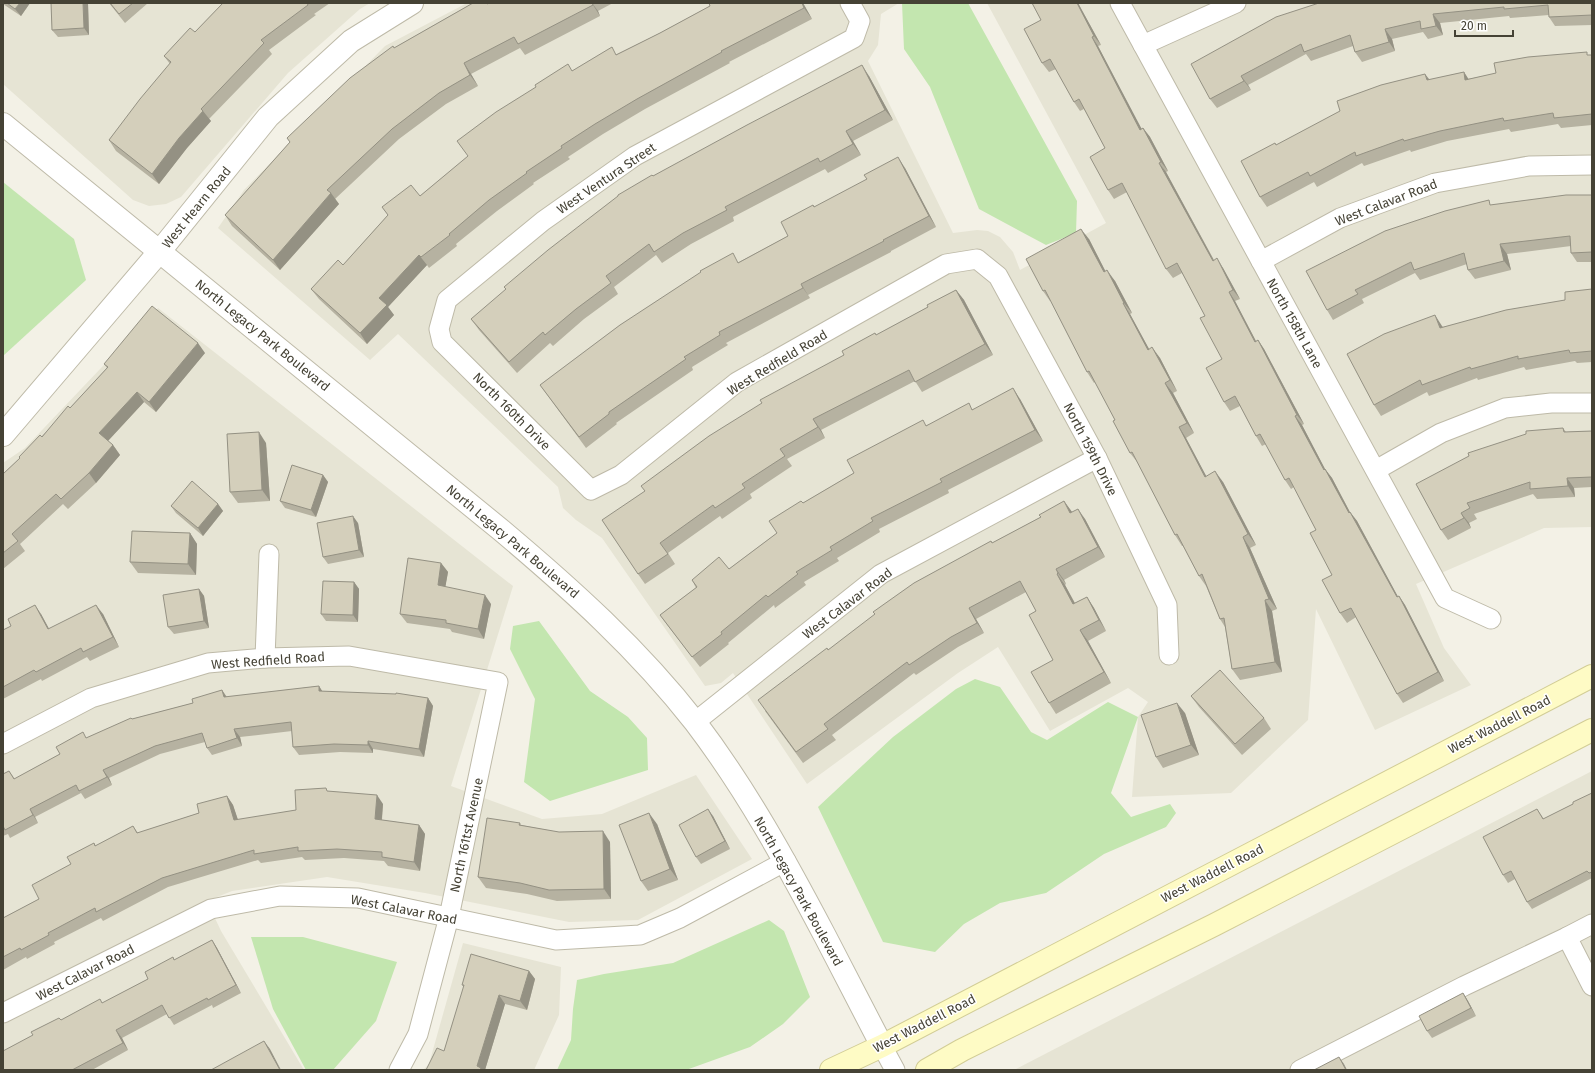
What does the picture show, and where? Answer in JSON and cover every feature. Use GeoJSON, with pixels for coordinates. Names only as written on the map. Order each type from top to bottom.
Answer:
{"type":"FeatureCollection","features":[{"type":"Feature","properties":{"kind":"main road","name":"West Waddell Road"},"geometry":{"type":"LineString","coordinates":[[831,1070],[882,1046],[1592,676]]}},
{"type":"Feature","properties":{"kind":"main road"},"geometry":{"type":"LineString","coordinates":[[926,1070],[962,1050],[1214,925],[1592,730]]}},
{"type":"Feature","properties":{"kind":"street","name":"West Hearn Road"},"geometry":{"type":"LineString","coordinates":[[3,435],[160,252],[268,118],[351,41],[412,3]]}},
{"type":"Feature","properties":{"kind":"street","name":"West Ventura Street"},"geometry":{"type":"LineString","coordinates":[[439,329],[447,300],[543,221],[635,156],[854,38],[860,21],[850,3]]}},
{"type":"Feature","properties":{"kind":"street","name":"North 158th Lane"},"geometry":{"type":"LineString","coordinates":[[1120,3],[1445,598],[1491,620]]}},
{"type":"Feature","properties":{"kind":"street"},"geometry":{"type":"LineString","coordinates":[[1143,45],[1236,3]]}},
{"type":"Feature","properties":{"kind":"street","name":"North Legacy Park Boulevard"},"geometry":{"type":"LineString","coordinates":[[3,124],[556,576],[604,620],[646,663],[695,722],[761,820],[786,861],[895,1070]]}},
{"type":"Feature","properties":{"kind":"street","name":"West Calavar Road"},"geometry":{"type":"LineString","coordinates":[[1261,261],[1340,218],[1436,183],[1529,166],[1592,165]]}},
{"type":"Feature","properties":{"kind":"street","name":"North 159th Drive"},"geometry":{"type":"LineString","coordinates":[[977,260],[998,276],[1098,458],[1167,605],[1169,655]]}},
{"type":"Feature","properties":{"kind":"street","name":"West Redfield Road"},"geometry":{"type":"LineString","coordinates":[[590,490],[621,475],[737,382],[946,264],[977,260]]}},
{"type":"Feature","properties":{"kind":"street","name":"North 160th Drive"},"geometry":{"type":"LineString","coordinates":[[439,329],[442,342],[590,490]]}},
{"type":"Feature","properties":{"kind":"street"},"geometry":{"type":"LineString","coordinates":[[1376,470],[1441,433],[1505,408],[1551,403],[1592,402]]}},
{"type":"Feature","properties":{"kind":"street","name":"West Calavar Road"},"geometry":{"type":"LineString","coordinates":[[695,722],[881,574],[1098,458]]}},
{"type":"Feature","properties":{"kind":"street"},"geometry":{"type":"LineString","coordinates":[[265,658],[269,554]]}},
{"type":"Feature","properties":{"kind":"street","name":"West Redfield Road"},"geometry":{"type":"LineString","coordinates":[[3,744],[91,698],[208,663],[265,658],[350,656],[498,682]]}},
{"type":"Feature","properties":{"kind":"street","name":"North 161tst Avenue"},"geometry":{"type":"LineString","coordinates":[[399,1070],[418,1034],[449,917],[498,682]]}},
{"type":"Feature","properties":{"kind":"street","name":"West Calavar Road"},"geometry":{"type":"LineString","coordinates":[[3,1013],[211,909],[280,896],[358,898],[556,940],[640,935],[680,918],[786,861]]}},
{"type":"Feature","properties":{"kind":"street"},"geometry":{"type":"LineString","coordinates":[[1300,1070],[1464,986],[1592,924]]}},
{"type":"Feature","properties":{"kind":"street"},"geometry":{"type":"LineString","coordinates":[[1567,937],[1592,986]]}},
{"type":"Feature","properties":{"kind":"shaded area"},"geometry":{"type":"Polygon","coordinates":[[[3,3],[370,3],[360,9],[288,73],[181,197],[166,204],[149,206],[133,200],[3,84],[3,3]]]}},
{"type":"Feature","properties":{"kind":"shaded area"},"geometry":{"type":"Polygon","coordinates":[[[467,3],[899,3],[881,14],[878,45],[868,61],[953,233],[977,230],[988,231],[1000,237],[1013,252],[1020,270],[1106,223],[987,3],[1592,3],[1592,527],[1544,528],[1416,584],[1444,648],[1471,685],[1375,730],[1316,609],[1308,720],[1231,793],[1132,797],[1138,717],[1148,702],[1128,688],[1050,731],[998,647],[958,673],[807,784],[733,673],[721,683],[705,686],[602,538],[576,520],[563,508],[558,487],[398,334],[370,360],[218,228],[244,190],[385,46],[467,3]]]}},
{"type":"Feature","properties":{"kind":"shaded area"},"geometry":{"type":"Polygon","coordinates":[[[158,308],[513,586],[451,786],[542,819],[602,814],[696,775],[752,859],[638,920],[569,922],[425,893],[327,877],[232,891],[207,901],[221,931],[304,1070],[3,1070],[3,463],[25,448],[158,308]]]}},
{"type":"Feature","properties":{"kind":"shaded area"},"geometry":{"type":"Polygon","coordinates":[[[1592,771],[1592,1070],[1014,1070],[1592,771]]]}},
{"type":"Feature","properties":{"kind":"shaded area"},"geometry":{"type":"Polygon","coordinates":[[[463,943],[561,967],[559,1015],[534,1070],[423,1070],[429,1064],[463,943]]]}},
{"type":"Feature","properties":{"kind":"green space"},"geometry":{"type":"Polygon","coordinates":[[[902,3],[968,3],[1077,201],[1076,233],[1046,245],[979,209],[930,87],[904,49],[902,3]]]}},
{"type":"Feature","properties":{"kind":"green space"},"geometry":{"type":"Polygon","coordinates":[[[3,182],[74,239],[86,280],[3,356],[3,182]]]}},
{"type":"Feature","properties":{"kind":"green space"},"geometry":{"type":"Polygon","coordinates":[[[539,621],[590,691],[628,717],[647,738],[648,770],[550,801],[524,782],[535,699],[510,649],[513,626],[539,621]]]}},
{"type":"Feature","properties":{"kind":"green space"},"geometry":{"type":"Polygon","coordinates":[[[975,679],[1000,687],[1031,732],[1047,740],[1108,702],[1138,717],[1111,793],[1131,817],[1170,804],[1176,813],[1166,827],[1104,854],[1046,893],[1000,903],[964,924],[935,952],[883,942],[818,807],[893,737],[956,689],[975,679]]]}},
{"type":"Feature","properties":{"kind":"green space"},"geometry":{"type":"Polygon","coordinates":[[[769,920],[784,931],[810,997],[783,1024],[750,1047],[686,1070],[557,1070],[571,1040],[577,980],[604,974],[673,963],[769,920]]]}},
{"type":"Feature","properties":{"kind":"green space"},"geometry":{"type":"Polygon","coordinates":[[[251,937],[303,937],[397,962],[376,1021],[333,1070],[306,1070],[273,1009],[251,937]]]}},
{"type":"Feature","properties":{"kind":"building"},"geometry":{"type":"Polygon","coordinates":[[[7,3],[20,3],[15,9],[7,3]]]}},
{"type":"Feature","properties":{"kind":"building"},"geometry":{"type":"Polygon","coordinates":[[[51,3],[83,3],[84,28],[52,30],[51,3]]]}},
{"type":"Feature","properties":{"kind":"building"},"geometry":{"type":"Polygon","coordinates":[[[110,3],[133,3],[119,14],[110,3]]]}},
{"type":"Feature","properties":{"kind":"building"},"geometry":{"type":"Polygon","coordinates":[[[223,3],[307,3],[308,5],[261,40],[264,43],[201,109],[203,111],[179,138],[152,174],[109,140],[140,99],[171,62],[164,56],[190,28],[195,32],[223,3]]]}},
{"type":"Feature","properties":{"kind":"building"},"geometry":{"type":"Polygon","coordinates":[[[473,3],[592,3],[593,5],[518,44],[514,37],[464,63],[470,75],[439,93],[392,129],[327,190],[331,193],[273,260],[225,215],[290,142],[287,138],[350,78],[393,46],[394,48],[473,3]]]}},
{"type":"Feature","properties":{"kind":"building"},"geometry":{"type":"Polygon","coordinates":[[[709,3],[802,3],[804,8],[721,51],[722,52],[637,99],[561,146],[562,148],[526,172],[527,173],[489,200],[449,234],[450,235],[421,257],[419,255],[379,298],[387,305],[360,333],[311,289],[338,260],[343,265],[388,215],[382,207],[411,185],[420,196],[468,156],[457,141],[496,112],[536,87],[535,85],[568,64],[572,71],[612,47],[616,55],[710,6],[709,3]]]}},
{"type":"Feature","properties":{"kind":"building"},"geometry":{"type":"Polygon","coordinates":[[[1032,3],[1077,3],[1094,36],[1092,37],[1140,130],[1143,128],[1161,162],[1159,163],[1213,261],[1217,258],[1233,290],[1229,292],[1255,342],[1258,340],[1297,415],[1295,416],[1324,470],[1325,469],[1349,513],[1350,512],[1397,597],[1399,596],[1438,672],[1397,694],[1351,608],[1340,613],[1322,580],[1332,575],[1310,533],[1316,530],[1289,478],[1285,480],[1260,434],[1256,436],[1235,396],[1224,402],[1206,368],[1222,359],[1200,318],[1205,316],[1177,263],[1166,269],[1122,183],[1108,190],[1090,157],[1105,148],[1079,99],[1074,102],[1050,59],[1042,63],[1024,29],[1041,20],[1032,3]]]}},
{"type":"Feature","properties":{"kind":"building"},"geometry":{"type":"Polygon","coordinates":[[[1319,3],[1592,3],[1592,15],[1549,17],[1548,5],[1504,9],[1504,7],[1433,14],[1436,26],[1421,29],[1420,21],[1385,29],[1389,42],[1355,52],[1350,35],[1304,52],[1301,44],[1241,76],[1244,81],[1210,99],[1191,64],[1276,17],[1319,3]]]}},
{"type":"Feature","properties":{"kind":"building"},"geometry":{"type":"Polygon","coordinates":[[[1587,52],[1587,55],[1592,55],[1592,114],[1554,118],[1553,113],[1504,121],[1503,118],[1440,131],[1404,141],[1403,139],[1356,156],[1355,152],[1310,176],[1308,172],[1260,197],[1241,161],[1275,143],[1276,145],[1340,111],[1337,101],[1381,85],[1425,74],[1427,80],[1464,72],[1465,80],[1496,73],[1494,63],[1528,57],[1587,52]]]}},
{"type":"Feature","properties":{"kind":"building"},"geometry":{"type":"Polygon","coordinates":[[[862,65],[885,110],[846,131],[853,144],[820,162],[818,158],[725,207],[727,210],[683,233],[654,252],[649,244],[606,276],[611,283],[576,309],[545,335],[543,332],[509,362],[471,319],[506,289],[504,287],[618,195],[652,175],[653,176],[862,65]]]}},
{"type":"Feature","properties":{"kind":"building"},"geometry":{"type":"Polygon","coordinates":[[[898,157],[929,216],[801,284],[803,288],[719,332],[720,335],[684,357],[686,359],[609,412],[609,414],[579,437],[540,385],[620,325],[701,272],[700,271],[733,253],[738,263],[788,236],[781,222],[813,205],[814,207],[867,179],[864,175],[898,157]]]}},
{"type":"Feature","properties":{"kind":"building"},"geometry":{"type":"Polygon","coordinates":[[[1566,195],[1592,195],[1592,252],[1571,253],[1570,236],[1500,244],[1504,261],[1468,270],[1464,253],[1414,270],[1411,262],[1355,290],[1358,294],[1327,310],[1306,271],[1385,231],[1445,211],[1489,200],[1490,205],[1566,195]]]}},
{"type":"Feature","properties":{"kind":"building"},"geometry":{"type":"Polygon","coordinates":[[[1081,229],[1104,272],[1107,270],[1148,350],[1152,347],[1170,380],[1165,383],[1187,423],[1179,427],[1205,477],[1215,471],[1248,534],[1243,537],[1269,599],[1265,600],[1275,662],[1232,669],[1224,618],[1220,619],[1202,574],[1199,576],[1177,534],[1175,535],[1132,452],[1130,453],[1113,421],[1115,420],[1089,371],[1087,372],[1045,290],[1043,291],[1026,259],[1081,229]]]}},
{"type":"Feature","properties":{"kind":"building"},"geometry":{"type":"Polygon","coordinates":[[[1592,289],[1592,351],[1570,353],[1569,350],[1518,359],[1518,356],[1471,369],[1470,367],[1422,385],[1420,380],[1374,405],[1347,354],[1384,334],[1435,315],[1440,328],[1506,310],[1565,300],[1565,292],[1592,289]]]}},
{"type":"Feature","properties":{"kind":"building"},"geometry":{"type":"Polygon","coordinates":[[[956,290],[985,344],[915,382],[909,370],[813,419],[818,427],[780,449],[785,456],[742,484],[745,488],[715,508],[713,505],[660,543],[668,554],[638,574],[602,520],[645,491],[641,486],[709,436],[762,403],[760,400],[844,355],[842,351],[875,333],[876,335],[956,290]]]}},
{"type":"Feature","properties":{"kind":"building"},"geometry":{"type":"Polygon","coordinates":[[[152,306],[198,343],[149,402],[137,392],[99,433],[113,445],[89,473],[61,499],[56,494],[12,534],[18,541],[3,553],[3,474],[20,458],[19,457],[40,435],[42,437],[68,406],[70,408],[108,367],[104,364],[152,306]]]}},
{"type":"Feature","properties":{"kind":"building"},"geometry":{"type":"Polygon","coordinates":[[[1013,388],[1035,430],[940,479],[942,482],[871,518],[873,521],[830,547],[832,550],[796,572],[798,574],[768,597],[766,595],[721,632],[722,634],[692,657],[660,615],[697,587],[692,580],[719,557],[729,569],[777,533],[769,521],[801,501],[803,503],[854,473],[847,460],[923,420],[926,426],[969,403],[972,410],[1013,388]]]}},
{"type":"Feature","properties":{"kind":"building"},"geometry":{"type":"Polygon","coordinates":[[[1563,428],[1564,432],[1592,431],[1592,477],[1567,478],[1568,486],[1530,489],[1530,482],[1467,503],[1470,508],[1461,513],[1464,518],[1441,530],[1416,484],[1469,456],[1468,453],[1526,434],[1526,431],[1563,428]]]}},
{"type":"Feature","properties":{"kind":"building"},"geometry":{"type":"Polygon","coordinates":[[[259,432],[262,490],[230,492],[227,434],[259,432]]]}},
{"type":"Feature","properties":{"kind":"building"},"geometry":{"type":"Polygon","coordinates":[[[292,465],[323,475],[311,510],[280,501],[292,465]]]}},
{"type":"Feature","properties":{"kind":"building"},"geometry":{"type":"Polygon","coordinates":[[[192,481],[218,504],[198,528],[171,506],[192,481]]]}},
{"type":"Feature","properties":{"kind":"building"},"geometry":{"type":"Polygon","coordinates":[[[1064,501],[1070,513],[1078,509],[1098,547],[1056,569],[1057,574],[1073,604],[1087,597],[1099,620],[1080,630],[1104,672],[1049,703],[1031,672],[1053,660],[1029,615],[1036,611],[1020,581],[969,608],[977,623],[951,637],[909,665],[907,662],[824,724],[828,729],[796,752],[758,700],[827,648],[828,650],[875,614],[873,612],[914,583],[991,541],[992,543],[1041,517],[1039,515],[1064,501]]]}},
{"type":"Feature","properties":{"kind":"building"},"geometry":{"type":"Polygon","coordinates":[[[353,516],[359,550],[323,557],[317,523],[353,516]]]}},
{"type":"Feature","properties":{"kind":"building"},"geometry":{"type":"Polygon","coordinates":[[[132,531],[190,533],[188,564],[130,562],[132,531]]]}},
{"type":"Feature","properties":{"kind":"building"},"geometry":{"type":"Polygon","coordinates":[[[408,558],[441,563],[438,585],[485,595],[478,629],[446,623],[446,620],[400,614],[408,558]]]}},
{"type":"Feature","properties":{"kind":"building"},"geometry":{"type":"Polygon","coordinates":[[[323,581],[354,582],[353,615],[321,614],[323,581]]]}},
{"type":"Feature","properties":{"kind":"building"},"geometry":{"type":"Polygon","coordinates":[[[199,589],[204,621],[168,627],[163,595],[199,589]]]}},
{"type":"Feature","properties":{"kind":"building"},"geometry":{"type":"Polygon","coordinates":[[[35,605],[48,629],[96,605],[113,637],[83,652],[81,648],[36,672],[34,670],[3,687],[3,630],[11,626],[8,619],[35,605]]]}},
{"type":"Feature","properties":{"kind":"building"},"geometry":{"type":"Polygon","coordinates":[[[1220,670],[1264,718],[1235,744],[1191,696],[1220,670]]]}},
{"type":"Feature","properties":{"kind":"building"},"geometry":{"type":"Polygon","coordinates":[[[319,686],[319,691],[396,693],[428,698],[419,749],[368,741],[368,745],[334,744],[293,747],[291,722],[234,729],[237,738],[207,748],[202,733],[155,746],[103,770],[107,777],[79,791],[76,785],[30,809],[33,815],[5,830],[3,826],[3,774],[9,771],[14,779],[60,754],[56,747],[83,732],[86,738],[131,718],[132,719],[193,703],[192,699],[222,690],[224,697],[319,686]]]}},
{"type":"Feature","properties":{"kind":"building"},"geometry":{"type":"Polygon","coordinates":[[[1177,703],[1191,745],[1156,757],[1141,715],[1177,703]]]}},
{"type":"Feature","properties":{"kind":"building"},"geometry":{"type":"Polygon","coordinates":[[[326,788],[327,791],[377,795],[375,819],[419,825],[414,862],[382,857],[382,852],[337,849],[298,851],[298,847],[254,854],[254,850],[162,878],[96,912],[95,908],[48,933],[49,935],[21,950],[20,948],[3,957],[3,918],[39,899],[32,885],[71,864],[67,857],[94,843],[95,846],[133,826],[137,833],[199,813],[197,804],[227,796],[234,820],[296,810],[295,790],[326,788]]]}},
{"type":"Feature","properties":{"kind":"building"},"geometry":{"type":"Polygon","coordinates":[[[1592,793],[1592,872],[1589,873],[1587,871],[1527,902],[1511,871],[1503,875],[1483,837],[1537,809],[1543,819],[1592,793]]]}},
{"type":"Feature","properties":{"kind":"building"},"geometry":{"type":"Polygon","coordinates":[[[708,809],[725,841],[696,857],[679,825],[708,809]]]}},
{"type":"Feature","properties":{"kind":"building"},"geometry":{"type":"Polygon","coordinates":[[[649,813],[670,869],[641,881],[619,825],[649,813]]]}},
{"type":"Feature","properties":{"kind":"building"},"geometry":{"type":"Polygon","coordinates":[[[487,818],[520,823],[519,825],[559,832],[603,831],[604,889],[549,890],[520,883],[478,877],[487,818]]]}},
{"type":"Feature","properties":{"kind":"building"},"geometry":{"type":"Polygon","coordinates":[[[212,940],[236,985],[169,1018],[162,1005],[116,1030],[123,1043],[72,1070],[3,1070],[3,1051],[33,1035],[31,1032],[59,1018],[61,1020],[100,999],[102,1003],[148,979],[145,972],[173,957],[174,960],[212,940]]]}},
{"type":"Feature","properties":{"kind":"building"},"geometry":{"type":"Polygon","coordinates":[[[471,954],[529,971],[520,1001],[499,995],[477,1066],[481,1068],[480,1070],[426,1070],[437,1048],[444,1051],[464,985],[462,985],[471,954]]]}},
{"type":"Feature","properties":{"kind":"building"},"geometry":{"type":"Polygon","coordinates":[[[1463,993],[1471,1008],[1427,1031],[1419,1016],[1463,993]]]}},
{"type":"Feature","properties":{"kind":"building"},"geometry":{"type":"Polygon","coordinates":[[[264,1041],[280,1070],[211,1070],[264,1041]]]}},
{"type":"Feature","properties":{"kind":"building"},"geometry":{"type":"Polygon","coordinates":[[[1339,1057],[1346,1070],[1314,1070],[1339,1057]]]}}]}
